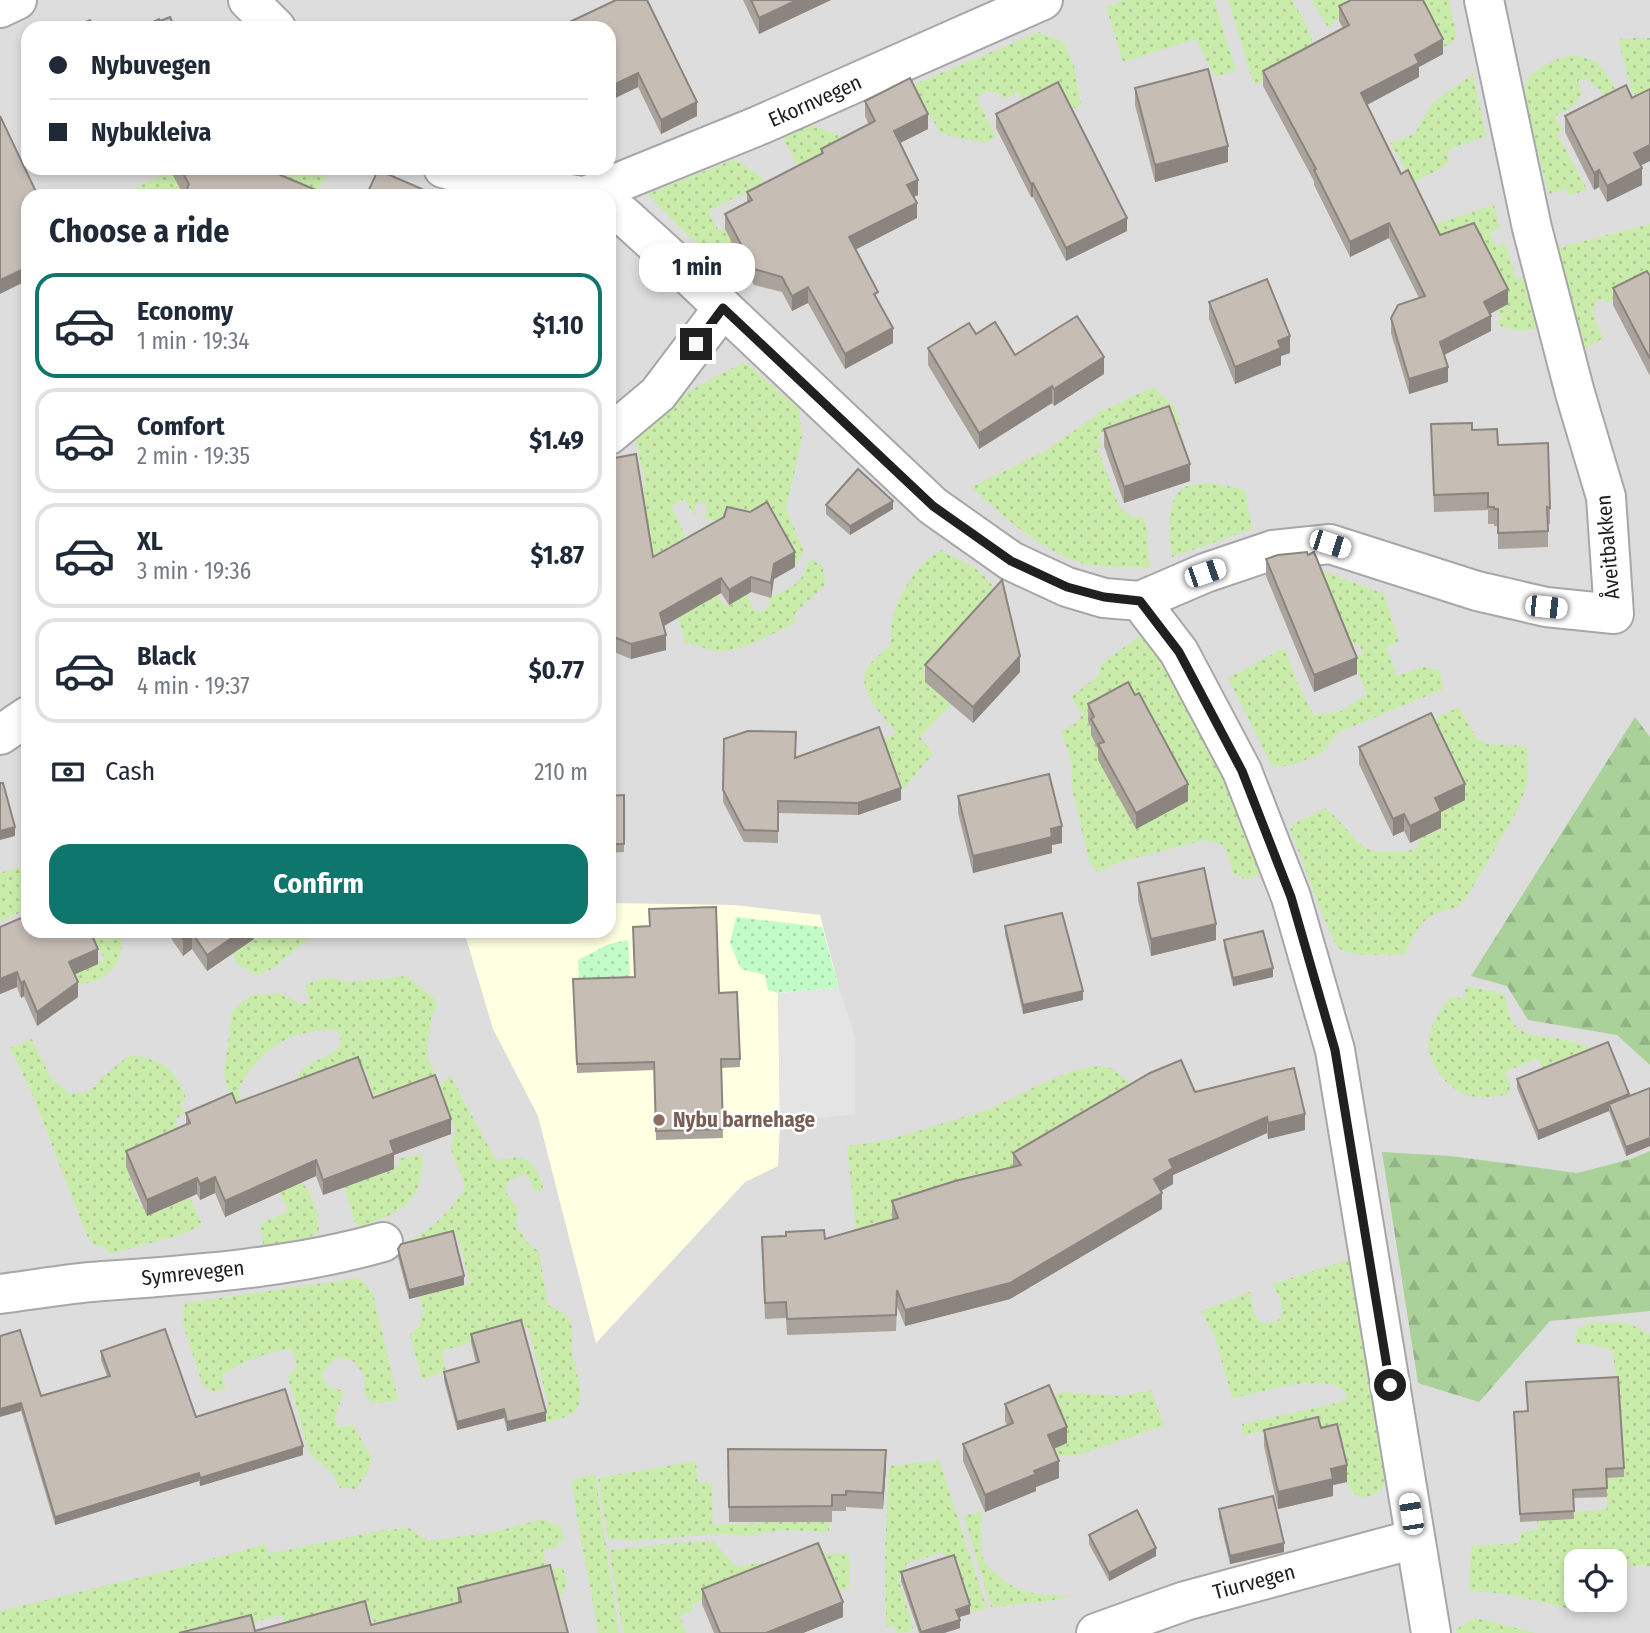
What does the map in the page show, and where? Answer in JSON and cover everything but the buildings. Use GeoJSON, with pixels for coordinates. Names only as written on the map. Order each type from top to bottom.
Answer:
{"type":"FeatureCollection","features":[{"type":"Feature","properties":{"kind":"street"},"geometry":{"type":"LineString","coordinates":[[0,8],[17,0]]}},
{"type":"Feature","properties":{"kind":"street"},"geometry":{"type":"LineString","coordinates":[[248,0],[269,21]]}},
{"type":"Feature","properties":{"kind":"street","name":"Ekornvegen"},"geometry":{"type":"LineString","coordinates":[[601,189],[761,125],[1043,0]]}},
{"type":"Feature","properties":{"kind":"street","name":"Åveitbakken"},"geometry":{"type":"LineString","coordinates":[[1140,601],[1205,573],[1273,550],[1330,544],[1477,591],[1546,607],[1614,614],[1606,497],[1575,393],[1532,228],[1484,0]]}},
{"type":"Feature","properties":{"kind":"street"},"geometry":{"type":"LineString","coordinates":[[466,175],[541,189]]}},
{"type":"Feature","properties":{"kind":"street"},"geometry":{"type":"LineString","coordinates":[[616,212],[623,215],[933,506],[1011,561],[1067,587],[1104,597],[1140,601],[1179,652],[1242,771],[1291,897],[1335,1050],[1431,1633]]}},
{"type":"Feature","properties":{"kind":"street"},"geometry":{"type":"LineString","coordinates":[[616,429],[658,394],[723,308]]}},
{"type":"Feature","properties":{"kind":"street"},"geometry":{"type":"LineString","coordinates":[[0,735],[21,721]]}},
{"type":"Feature","properties":{"kind":"street","name":"Symrevegen"},"geometry":{"type":"LineString","coordinates":[[0,1294],[265,1265],[341,1254],[383,1242]]}},
{"type":"Feature","properties":{"kind":"street","name":"Tiurvegen"},"geometry":{"type":"LineString","coordinates":[[1096,1633],[1185,1601],[1415,1539]]}},
{"type":"Feature","properties":{"kind":"shaded area"},"geometry":{"type":"Polygon","coordinates":[[[0,0],[1650,0],[1650,1633],[0,1633],[0,0]]]}},
{"type":"Feature","properties":{"kind":"shaded area","name":"Nybu barnehage"},"geometry":{"type":"Polygon","coordinates":[[[616,903],[734,905],[820,915],[839,988],[778,994],[778,1166],[745,1182],[596,1343],[538,1116],[493,1029],[466,938],[616,938],[616,903]]]}},
{"type":"Feature","properties":{"kind":"shaded area"},"geometry":{"type":"Polygon","coordinates":[[[839,988],[855,1036],[855,1114],[780,1123],[778,993],[839,988]]]}},
{"type":"Feature","properties":{"kind":"green space"},"geometry":{"type":"Polygon","coordinates":[[[1124,0],[1214,0],[1236,70],[1215,77],[1196,39],[1123,62],[1106,7],[1124,0]]]}},
{"type":"Feature","properties":{"kind":"green space"},"geometry":{"type":"Polygon","coordinates":[[[1228,0],[1292,0],[1308,28],[1317,56],[1254,85],[1228,0]]]}},
{"type":"Feature","properties":{"kind":"green space"},"geometry":{"type":"Polygon","coordinates":[[[1312,0],[1358,0],[1328,28],[1312,0]]]}},
{"type":"Feature","properties":{"kind":"green space"},"geometry":{"type":"Polygon","coordinates":[[[1415,0],[1449,0],[1457,38],[1443,48],[1415,0]]]}},
{"type":"Feature","properties":{"kind":"green space"},"geometry":{"type":"Polygon","coordinates":[[[1039,32],[1064,42],[1074,66],[1081,105],[1076,108],[1027,109],[1019,92],[1004,99],[999,93],[984,92],[977,99],[996,136],[987,143],[941,134],[912,85],[1039,32]]]}},
{"type":"Feature","properties":{"kind":"green space"},"geometry":{"type":"Polygon","coordinates":[[[1650,38],[1650,100],[1639,99],[1632,91],[1618,40],[1650,38]]]}},
{"type":"Feature","properties":{"kind":"green space"},"geometry":{"type":"Polygon","coordinates":[[[1574,55],[1598,62],[1613,84],[1618,101],[1610,105],[1601,91],[1585,78],[1578,80],[1582,92],[1575,105],[1555,116],[1563,130],[1557,133],[1587,189],[1572,195],[1567,194],[1566,189],[1549,194],[1524,100],[1525,87],[1529,77],[1540,68],[1574,55]]]}},
{"type":"Feature","properties":{"kind":"green space"},"geometry":{"type":"Polygon","coordinates":[[[1473,74],[1486,136],[1448,150],[1449,161],[1438,171],[1413,182],[1390,143],[1415,134],[1431,104],[1473,74]]]}},
{"type":"Feature","properties":{"kind":"green space"},"geometry":{"type":"Polygon","coordinates":[[[811,125],[845,137],[848,142],[831,230],[783,138],[811,125]]]}},
{"type":"Feature","properties":{"kind":"green space"},"geometry":{"type":"Polygon","coordinates":[[[735,159],[761,177],[771,189],[749,200],[744,193],[708,211],[719,231],[725,228],[752,277],[743,283],[735,283],[647,194],[735,159]]]}},
{"type":"Feature","properties":{"kind":"green space"},"geometry":{"type":"Polygon","coordinates":[[[162,175],[181,175],[189,189],[134,189],[162,175]]]}},
{"type":"Feature","properties":{"kind":"green space"},"geometry":{"type":"Polygon","coordinates":[[[277,175],[327,175],[319,189],[310,189],[277,175]]]}},
{"type":"Feature","properties":{"kind":"green space"},"geometry":{"type":"Polygon","coordinates":[[[1494,205],[1500,228],[1490,232],[1495,246],[1505,243],[1517,280],[1524,277],[1536,329],[1517,331],[1494,324],[1502,319],[1496,309],[1422,245],[1397,257],[1394,245],[1429,226],[1494,205]]]}},
{"type":"Feature","properties":{"kind":"green space"},"geometry":{"type":"Polygon","coordinates":[[[1650,224],[1650,283],[1606,303],[1604,299],[1597,299],[1592,312],[1603,338],[1582,351],[1557,248],[1650,224]]]}},
{"type":"Feature","properties":{"kind":"green space"},"geometry":{"type":"Polygon","coordinates":[[[745,362],[799,409],[802,439],[786,509],[804,551],[796,565],[769,515],[748,523],[748,510],[726,507],[722,523],[705,518],[707,505],[696,503],[695,516],[684,499],[672,506],[691,550],[653,573],[644,531],[644,479],[637,444],[625,435],[683,395],[745,362]]]}},
{"type":"Feature","properties":{"kind":"green space"},"geometry":{"type":"Polygon","coordinates":[[[1153,387],[1175,407],[1181,429],[1170,420],[1127,423],[1098,435],[1102,447],[1098,449],[1119,506],[1133,518],[1141,516],[1146,523],[1150,568],[1094,565],[1063,556],[1021,530],[971,487],[1045,451],[1102,411],[1153,387]]]}},
{"type":"Feature","properties":{"kind":"green space"},"geometry":{"type":"Polygon","coordinates":[[[1213,483],[1245,490],[1252,529],[1172,557],[1170,519],[1173,500],[1185,487],[1213,483]]]}},
{"type":"Feature","properties":{"kind":"green space"},"geometry":{"type":"Polygon","coordinates":[[[941,550],[979,572],[998,594],[991,597],[923,675],[953,703],[920,737],[933,754],[905,787],[897,790],[878,742],[897,733],[867,692],[865,673],[871,662],[890,646],[894,611],[909,582],[926,560],[941,550]]]}},
{"type":"Feature","properties":{"kind":"green space"},"geometry":{"type":"Polygon","coordinates":[[[809,559],[822,565],[826,584],[795,613],[795,623],[745,646],[725,651],[685,643],[678,615],[716,593],[725,607],[747,593],[753,610],[762,612],[770,605],[768,598],[799,581],[809,559]]]}},
{"type":"Feature","properties":{"kind":"green space"},"geometry":{"type":"Polygon","coordinates":[[[1312,567],[1384,594],[1399,641],[1386,647],[1397,676],[1422,667],[1440,670],[1443,689],[1337,733],[1323,753],[1289,766],[1272,766],[1228,678],[1284,648],[1300,689],[1314,715],[1339,712],[1367,694],[1353,661],[1363,654],[1359,644],[1348,648],[1312,567]]]}},
{"type":"Feature","properties":{"kind":"green space"},"geometry":{"type":"Polygon","coordinates":[[[1140,636],[1156,649],[1173,673],[1210,742],[1265,869],[1254,877],[1245,879],[1233,873],[1224,845],[1204,840],[1116,863],[1104,870],[1096,871],[1089,861],[1071,784],[1072,765],[1061,731],[1078,722],[1082,714],[1071,697],[1098,676],[1102,663],[1140,636]]]}},
{"type":"Feature","properties":{"kind":"green space"},"geometry":{"type":"Polygon","coordinates":[[[1459,707],[1476,738],[1488,744],[1527,746],[1528,782],[1517,811],[1464,901],[1456,907],[1429,917],[1416,931],[1405,954],[1362,955],[1346,952],[1335,943],[1329,930],[1290,829],[1295,823],[1325,808],[1369,849],[1379,852],[1413,850],[1419,844],[1416,836],[1441,824],[1435,811],[1466,796],[1430,721],[1459,707]]]}},
{"type":"Feature","properties":{"kind":"green space"},"geometry":{"type":"Polygon","coordinates":[[[1635,717],[1650,737],[1650,1065],[1617,1035],[1528,1020],[1507,986],[1471,976],[1635,717]]]}},
{"type":"Feature","properties":{"kind":"green space"},"geometry":{"type":"Polygon","coordinates":[[[21,866],[21,912],[0,922],[0,873],[21,866]]]}},
{"type":"Feature","properties":{"kind":"green space"},"geometry":{"type":"Polygon","coordinates":[[[736,917],[822,927],[839,988],[778,993],[768,990],[765,975],[741,969],[730,943],[736,917]]]}},
{"type":"Feature","properties":{"kind":"green space"},"geometry":{"type":"Polygon","coordinates":[[[94,938],[121,938],[120,955],[110,972],[92,982],[68,985],[65,977],[104,959],[94,938]]]}},
{"type":"Feature","properties":{"kind":"green space"},"geometry":{"type":"Polygon","coordinates":[[[257,938],[309,938],[272,969],[256,975],[237,964],[233,953],[257,938]]]}},
{"type":"Feature","properties":{"kind":"green space"},"geometry":{"type":"Polygon","coordinates":[[[628,940],[631,992],[580,995],[578,960],[609,944],[628,940]]]}},
{"type":"Feature","properties":{"kind":"green space"},"geometry":{"type":"Polygon","coordinates":[[[407,976],[438,1002],[431,1018],[427,1056],[440,1085],[451,1076],[496,1161],[514,1158],[527,1160],[540,1177],[543,1187],[540,1193],[534,1190],[524,1173],[507,1182],[505,1191],[518,1209],[516,1226],[527,1242],[539,1252],[548,1305],[565,1314],[570,1320],[580,1401],[572,1414],[563,1418],[544,1423],[542,1409],[549,1406],[528,1327],[442,1351],[446,1371],[422,1380],[410,1334],[419,1327],[423,1310],[420,1295],[470,1283],[458,1237],[412,1248],[410,1240],[440,1219],[465,1190],[452,1154],[456,1131],[439,1086],[403,1099],[384,1121],[364,1068],[297,1093],[296,1082],[304,1068],[341,1045],[340,1034],[333,1029],[299,1035],[276,1045],[252,1067],[238,1094],[309,1191],[317,1211],[319,1232],[306,1239],[304,1247],[264,1251],[260,1224],[288,1211],[232,1109],[224,1073],[232,1011],[251,995],[280,993],[300,1004],[310,1003],[305,985],[326,977],[349,982],[407,976]]]}},
{"type":"Feature","properties":{"kind":"green space"},"geometry":{"type":"Polygon","coordinates":[[[1466,986],[1505,994],[1508,1011],[1519,1029],[1591,1049],[1543,1070],[1538,1058],[1505,1072],[1510,1085],[1509,1094],[1480,1097],[1463,1094],[1441,1076],[1430,1054],[1428,1040],[1432,1026],[1450,997],[1464,999],[1466,986]]]}},
{"type":"Feature","properties":{"kind":"green space"},"geometry":{"type":"Polygon","coordinates":[[[32,1039],[51,1078],[71,1094],[90,1091],[102,1077],[130,1055],[159,1063],[172,1073],[187,1100],[180,1103],[184,1114],[175,1119],[183,1139],[131,1162],[132,1183],[139,1203],[148,1213],[189,1195],[202,1225],[180,1235],[110,1254],[104,1246],[95,1246],[87,1236],[33,1096],[10,1048],[32,1039]]]}},
{"type":"Feature","properties":{"kind":"green space"},"geometry":{"type":"Polygon","coordinates":[[[1100,1066],[1113,1069],[1139,1091],[1012,1168],[892,1216],[894,1222],[856,1230],[847,1146],[899,1136],[979,1113],[1060,1076],[1100,1066]]]}},
{"type":"Feature","properties":{"kind":"green space"},"geometry":{"type":"Polygon","coordinates":[[[1650,1151],[1650,1311],[1550,1321],[1479,1402],[1418,1383],[1382,1152],[1451,1156],[1577,1173],[1631,1159],[1650,1151]]]}},
{"type":"Feature","properties":{"kind":"green space"},"geometry":{"type":"Polygon","coordinates":[[[422,1154],[419,1184],[408,1203],[388,1216],[361,1227],[355,1223],[344,1186],[400,1165],[398,1159],[422,1154]]]}},
{"type":"Feature","properties":{"kind":"green space"},"geometry":{"type":"Polygon","coordinates":[[[1354,1258],[1387,1459],[1387,1477],[1383,1486],[1367,1497],[1358,1496],[1350,1488],[1342,1467],[1337,1439],[1320,1442],[1314,1420],[1243,1436],[1242,1424],[1337,1403],[1346,1398],[1346,1392],[1337,1386],[1308,1383],[1232,1398],[1215,1337],[1201,1311],[1250,1292],[1257,1319],[1262,1323],[1276,1322],[1281,1317],[1281,1302],[1273,1284],[1354,1258]]]}},
{"type":"Feature","properties":{"kind":"green space"},"geometry":{"type":"Polygon","coordinates":[[[359,1278],[367,1285],[374,1298],[398,1400],[372,1404],[364,1393],[365,1377],[355,1362],[336,1357],[322,1373],[328,1387],[344,1391],[335,1418],[338,1427],[353,1425],[372,1458],[367,1473],[356,1489],[340,1488],[332,1473],[309,1453],[288,1377],[297,1366],[291,1349],[273,1352],[237,1365],[222,1375],[226,1388],[212,1392],[203,1386],[182,1321],[185,1303],[359,1278]]]}},
{"type":"Feature","properties":{"kind":"green space"},"geometry":{"type":"Polygon","coordinates":[[[1592,1322],[1628,1323],[1650,1334],[1650,1566],[1627,1565],[1627,1549],[1564,1549],[1564,1607],[1512,1595],[1469,1590],[1471,1546],[1518,1543],[1522,1532],[1538,1530],[1537,1520],[1574,1516],[1574,1512],[1607,1509],[1605,1476],[1620,1428],[1613,1351],[1596,1345],[1575,1344],[1577,1329],[1592,1322]]]}},
{"type":"Feature","properties":{"kind":"green space"},"geometry":{"type":"Polygon","coordinates":[[[1151,1390],[1164,1426],[1078,1455],[1051,1455],[1046,1399],[1063,1392],[1121,1396],[1151,1390]]]}},
{"type":"Feature","properties":{"kind":"green space"},"geometry":{"type":"Polygon","coordinates":[[[939,1460],[987,1609],[968,1613],[943,1552],[906,1564],[908,1574],[898,1577],[913,1628],[909,1632],[896,1633],[894,1625],[886,1627],[885,1549],[889,1466],[939,1460]]]}},
{"type":"Feature","properties":{"kind":"green space"},"geometry":{"type":"Polygon","coordinates":[[[696,1461],[698,1483],[712,1483],[713,1525],[760,1523],[760,1518],[830,1518],[829,1532],[781,1530],[749,1535],[713,1534],[633,1541],[608,1538],[598,1478],[696,1461]]]}},
{"type":"Feature","properties":{"kind":"green space"},"geometry":{"type":"Polygon","coordinates":[[[595,1474],[619,1633],[598,1633],[574,1499],[572,1480],[595,1474]]]}},
{"type":"Feature","properties":{"kind":"green space"},"geometry":{"type":"Polygon","coordinates":[[[982,1511],[981,1550],[984,1560],[1004,1581],[1031,1593],[1073,1595],[1049,1601],[991,1607],[964,1516],[982,1511]]]}},
{"type":"Feature","properties":{"kind":"green space"},"geometry":{"type":"Polygon","coordinates":[[[542,1519],[561,1527],[564,1541],[557,1543],[558,1547],[543,1550],[547,1570],[563,1567],[567,1584],[560,1597],[414,1630],[410,1614],[374,1623],[372,1615],[299,1633],[287,1633],[282,1615],[213,1633],[0,1633],[0,1611],[266,1544],[268,1554],[378,1531],[409,1528],[428,1541],[494,1532],[542,1519]]]}},
{"type":"Feature","properties":{"kind":"green space"},"geometry":{"type":"Polygon","coordinates":[[[686,1542],[714,1542],[736,1567],[806,1555],[849,1554],[849,1588],[831,1592],[783,1570],[692,1604],[694,1610],[680,1616],[686,1633],[623,1633],[609,1550],[686,1542]]]}},
{"type":"Feature","properties":{"kind":"green space"},"geometry":{"type":"Polygon","coordinates":[[[1475,1618],[1536,1633],[1457,1633],[1456,1629],[1475,1618]]]}},
{"type":"Feature","properties":{"kind":"place","name":"Nybu barnehage"},"geometry":{"type":"Point","coordinates":[659,1120]}},
{"type":"Feature","properties":{"kind":"route"},"geometry":{"type":"LineString","coordinates":[[696,344],[723,308],[933,506],[1011,561],[1067,587],[1104,597],[1140,601],[1179,652],[1242,771],[1291,897],[1335,1050],[1390,1385]]}}]}
